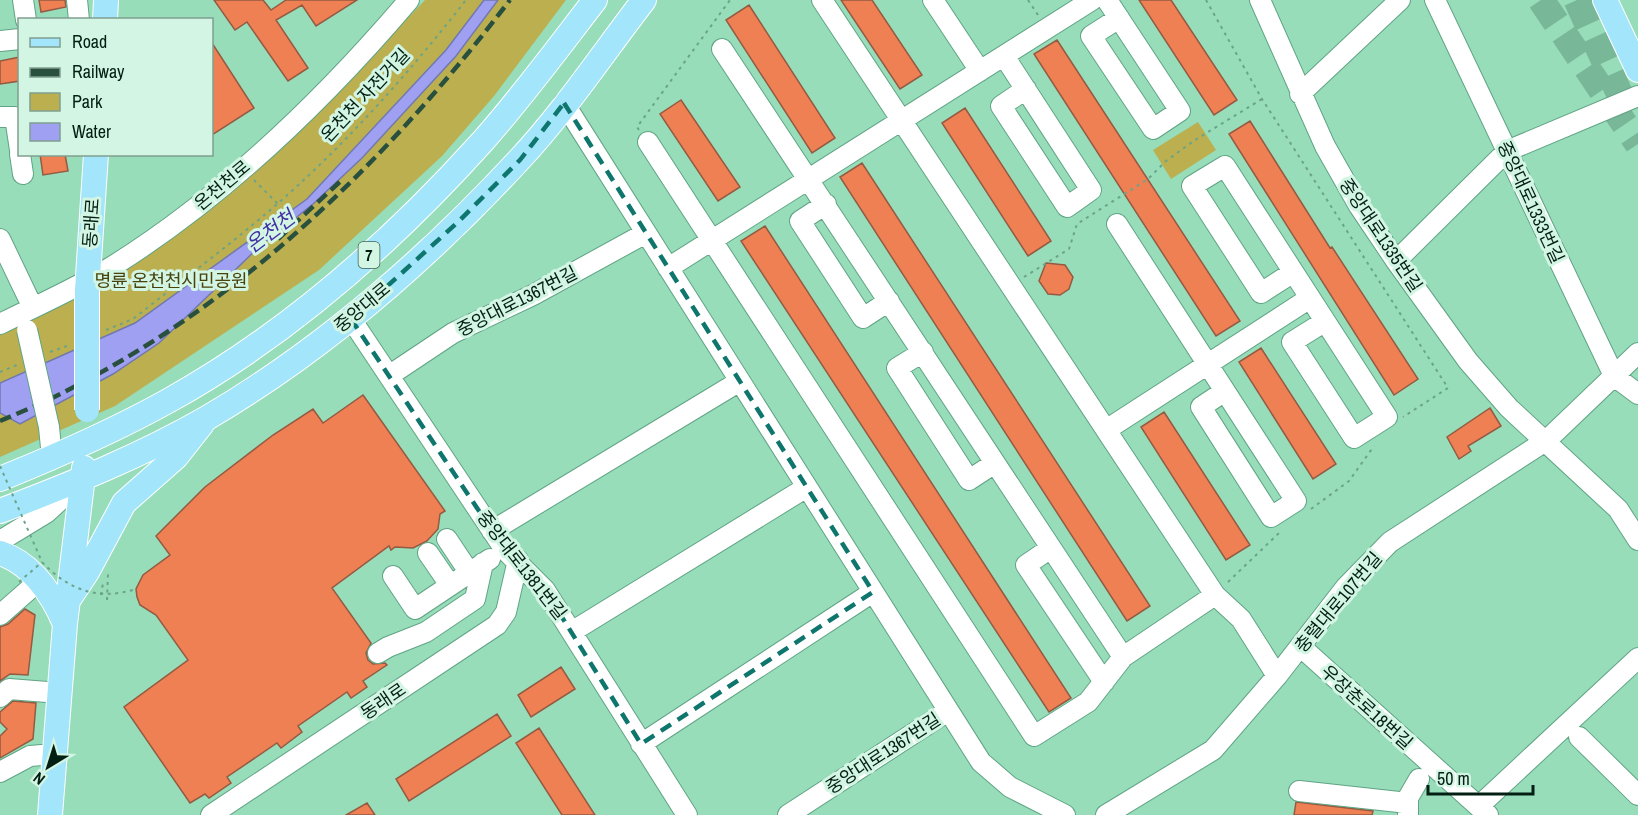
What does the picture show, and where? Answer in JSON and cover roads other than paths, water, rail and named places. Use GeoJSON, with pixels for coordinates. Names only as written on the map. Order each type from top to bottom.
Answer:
{"type":"FeatureCollection","features":[{"type":"Feature","properties":{"kind":"main road"},"geometry":{"type":"LineString","coordinates":[[105,18],[106,0]]}},
{"type":"Feature","properties":{"kind":"main road","name":"중앙대로"},"geometry":{"type":"LineString","coordinates":[[0,479],[85,443],[169,400],[218,370],[329,291],[399,227],[483,142],[595,0]]}},
{"type":"Feature","properties":{"kind":"main road","name":"중앙대로"},"geometry":{"type":"LineString","coordinates":[[0,511],[83,480],[207,418],[351,319],[458,222],[520,160],[644,0]]}},
{"type":"Feature","properties":{"kind":"main road"},"geometry":{"type":"LineString","coordinates":[[1605,0],[1638,70]]}},
{"type":"Feature","properties":{"kind":"main road","name":"동래로"},"geometry":{"type":"LineString","coordinates":[[85,443],[87,286],[96,156]]}},
{"type":"Feature","properties":{"kind":"main road"},"geometry":{"type":"LineString","coordinates":[[66,613],[123,503],[177,457],[207,418]]}},
{"type":"Feature","properties":{"kind":"main road"},"geometry":{"type":"LineString","coordinates":[[50,815],[66,613],[75,526],[83,480],[85,443]]}},
{"type":"Feature","properties":{"kind":"main road"},"geometry":{"type":"LineString","coordinates":[[0,553],[34,575],[66,613]]}},
{"type":"Feature","properties":{"kind":"street"},"geometry":{"type":"LineString","coordinates":[[23,0],[26,18]]}},
{"type":"Feature","properties":{"kind":"street"},"geometry":{"type":"LineString","coordinates":[[77,0],[79,18]]}},
{"type":"Feature","properties":{"kind":"street","name":"온천천로"},"geometry":{"type":"LineString","coordinates":[[0,324],[28,317],[87,286],[167,230],[243,168],[359,59],[409,0]]}},
{"type":"Feature","properties":{"kind":"street"},"geometry":{"type":"LineString","coordinates":[[822,0],[1215,595],[1241,619],[1277,676]]}},
{"type":"Feature","properties":{"kind":"street"},"geometry":{"type":"LineString","coordinates":[[933,0],[980,71]]}},
{"type":"Feature","properties":{"kind":"street"},"geometry":{"type":"LineString","coordinates":[[668,268],[1004,56],[1067,7],[1092,0]]}},
{"type":"Feature","properties":{"kind":"street"},"geometry":{"type":"LineString","coordinates":[[1107,0],[1119,18],[1180,111],[1153,129],[1091,36],[1119,18]]}},
{"type":"Feature","properties":{"kind":"street","name":"중앙대로1335번길"},"geometry":{"type":"LineString","coordinates":[[1260,0],[1325,146],[1359,206],[1396,261],[1468,361],[1509,408],[1547,440],[1618,509],[1638,540]]}},
{"type":"Feature","properties":{"kind":"street"},"geometry":{"type":"LineString","coordinates":[[1300,94],[1400,0]]}},
{"type":"Feature","properties":{"kind":"street","name":"중앙대로1333번길"},"geometry":{"type":"LineString","coordinates":[[1435,0],[1614,376],[1638,394]]}},
{"type":"Feature","properties":{"kind":"street"},"geometry":{"type":"LineString","coordinates":[[0,41],[18,39]]}},
{"type":"Feature","properties":{"kind":"street"},"geometry":{"type":"LineString","coordinates":[[722,49],[1123,657]]}},
{"type":"Feature","properties":{"kind":"street"},"geometry":{"type":"LineString","coordinates":[[1004,56],[1026,89],[1091,190],[1067,207],[1001,106],[1026,89]]}},
{"type":"Feature","properties":{"kind":"street"},"geometry":{"type":"LineString","coordinates":[[1396,261],[1507,151],[1638,96]]}},
{"type":"Feature","properties":{"kind":"street","name":"중앙대로1367번길"},"geometry":{"type":"LineString","coordinates":[[564,103],[981,762],[1010,787],[1065,815]]}},
{"type":"Feature","properties":{"kind":"street"},"geometry":{"type":"LineString","coordinates":[[0,117],[15,117],[18,137]]}},
{"type":"Feature","properties":{"kind":"street"},"geometry":{"type":"LineString","coordinates":[[648,142],[1034,736],[1088,702],[1123,657],[1215,595]]}},
{"type":"Feature","properties":{"kind":"street"},"geometry":{"type":"LineString","coordinates":[[20,156],[23,174]]}},
{"type":"Feature","properties":{"kind":"street"},"geometry":{"type":"LineString","coordinates":[[1292,273],[1261,293],[1192,186],[1225,166],[1387,417],[1354,438],[1292,342],[1324,322]]}},
{"type":"Feature","properties":{"kind":"street"},"geometry":{"type":"LineString","coordinates":[[826,204],[800,221],[850,298],[863,318],[889,301]]}},
{"type":"Feature","properties":{"kind":"street"},"geometry":{"type":"LineString","coordinates":[[1117,224],[1208,365],[1225,391],[1296,501],[1271,517],[1201,406],[1225,391]]}},
{"type":"Feature","properties":{"kind":"street","name":"중앙대로1367번길"},"geometry":{"type":"LineString","coordinates":[[390,375],[453,333],[533,295],[646,233]]}},
{"type":"Feature","properties":{"kind":"street"},"geometry":{"type":"LineString","coordinates":[[0,238],[28,317],[49,427],[52,458]]}},
{"type":"Feature","properties":{"kind":"street"},"geometry":{"type":"LineString","coordinates":[[1106,430],[1310,298]]}},
{"type":"Feature","properties":{"kind":"street","name":"중앙대로1381번길"},"geometry":{"type":"LineString","coordinates":[[351,319],[492,531],[511,555],[545,590],[573,631],[687,815]]}},
{"type":"Feature","properties":{"kind":"street"},"geometry":{"type":"LineString","coordinates":[[922,352],[897,368],[969,480],[995,463]]}},
{"type":"Feature","properties":{"kind":"street","name":"충렬대로107번길"},"geometry":{"type":"LineString","coordinates":[[1106,815],[1213,750],[1277,676],[1354,578],[1390,542],[1547,440],[1638,353]]}},
{"type":"Feature","properties":{"kind":"street"},"geometry":{"type":"LineString","coordinates":[[492,531],[740,381]]}},
{"type":"Feature","properties":{"kind":"street"},"geometry":{"type":"LineString","coordinates":[[0,541],[46,513],[83,480]]}},
{"type":"Feature","properties":{"kind":"street"},"geometry":{"type":"LineString","coordinates":[[573,631],[807,487]]}},
{"type":"Feature","properties":{"kind":"street"},"geometry":{"type":"LineString","coordinates":[[378,653],[426,632],[475,599],[476,568],[447,539]]}},
{"type":"Feature","properties":{"kind":"street"},"geometry":{"type":"LineString","coordinates":[[1051,548],[1026,565],[1104,682]]}},
{"type":"Feature","properties":{"kind":"street"},"geometry":{"type":"LineString","coordinates":[[428,553],[450,585]]}},
{"type":"Feature","properties":{"kind":"street"},"geometry":{"type":"LineString","coordinates":[[393,576],[415,609],[476,568],[511,555]]}},
{"type":"Feature","properties":{"kind":"street","name":"동래로"},"geometry":{"type":"LineString","coordinates":[[211,815],[497,626],[506,612],[511,555]]}},
{"type":"Feature","properties":{"kind":"street"},"geometry":{"type":"LineString","coordinates":[[0,615],[34,575]]}},
{"type":"Feature","properties":{"kind":"street"},"geometry":{"type":"LineString","coordinates":[[641,744],[873,592]]}},
{"type":"Feature","properties":{"kind":"street","name":"우장춘로18번길"},"geometry":{"type":"LineString","coordinates":[[1300,646],[1483,811]]}},
{"type":"Feature","properties":{"kind":"street"},"geometry":{"type":"LineString","coordinates":[[1483,811],[1638,658]]}},
{"type":"Feature","properties":{"kind":"street"},"geometry":{"type":"LineString","coordinates":[[0,697],[9,689],[60,693]]}},
{"type":"Feature","properties":{"kind":"street","name":"중앙대로1367번길"},"geometry":{"type":"LineString","coordinates":[[789,815],[948,711]]}},
{"type":"Feature","properties":{"kind":"street"},"geometry":{"type":"LineString","coordinates":[[1579,737],[1638,795]]}},
{"type":"Feature","properties":{"kind":"street"},"geometry":{"type":"LineString","coordinates":[[0,772],[30,756],[54,754]]}},
{"type":"Feature","properties":{"kind":"street"},"geometry":{"type":"LineString","coordinates":[[1299,791],[1408,809],[1419,779]]}},
{"type":"Feature","properties":{"kind":"street"},"geometry":{"type":"LineString","coordinates":[[53,786],[62,815]]}},
{"type":"Feature","properties":{"kind":"water","name":"온천천"},"geometry":{"type":"Polygon","coordinates":[[[484,0],[498,0],[456,56],[362,158],[313,204],[259,247],[159,343],[113,374],[20,424],[0,413],[0,383],[135,323],[307,199],[446,50],[484,0]]]}},
{"type":"Feature","properties":{"kind":"tunnel"},"geometry":{"type":"LineString","coordinates":[[1541,0],[1638,144]]}},
{"type":"Feature","properties":{"kind":"tunnel"},"geometry":{"type":"LineString","coordinates":[[1577,0],[1621,97]]}},
{"type":"Feature","properties":{"kind":"railway"},"geometry":{"type":"LineString","coordinates":[[0,421],[62,393],[135,353],[197,312],[255,267],[365,168],[416,114],[510,0]]}},
{"type":"Feature","properties":{"kind":"railway"},"geometry":{"type":"LineString","coordinates":[[278,239],[344,178]]}},
{"type":"Feature","properties":{"kind":"park label","name":"명륜 온천천시민공원"},"geometry":{"type":"Point","coordinates":[171,280]}}]}
